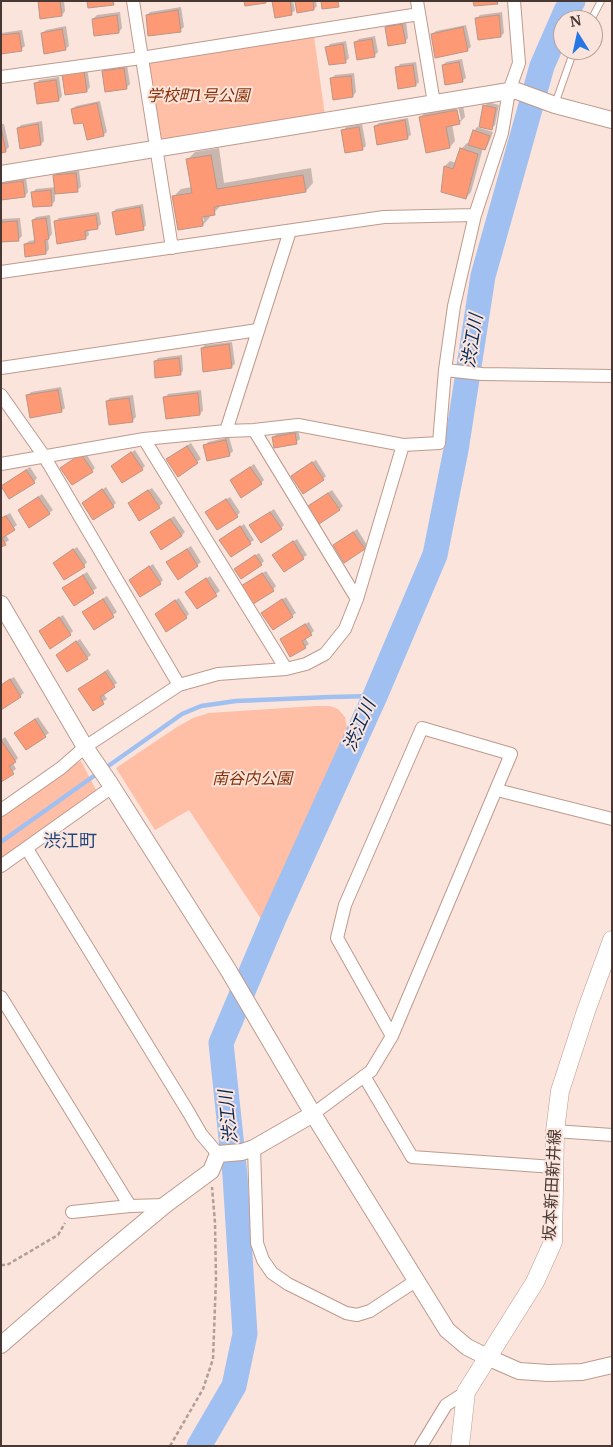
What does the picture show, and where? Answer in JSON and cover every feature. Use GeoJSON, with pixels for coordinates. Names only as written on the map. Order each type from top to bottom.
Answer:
{"type":"FeatureCollection","features":[{"type":"Feature","properties":{"kind":"main road","name":"坂本新田新井線"},"geometry":{"type":"LineString","coordinates":[[460,1446],[466,1392],[535,1282],[552,1242],[555,1131],[560,1091],[612,940]]}},
{"type":"Feature","properties":{"kind":"street"},"geometry":{"type":"LineString","coordinates":[[133,1],[172,248]]}},
{"type":"Feature","properties":{"kind":"street"},"geometry":{"type":"LineString","coordinates":[[1,464],[144,439],[298,425],[403,445],[439,444],[449,371],[454,306],[475,215],[502,132],[519,63],[514,1]]}},
{"type":"Feature","properties":{"kind":"street"},"geometry":{"type":"LineString","coordinates":[[1,77],[141,58],[418,8],[434,104]]}},
{"type":"Feature","properties":{"kind":"street"},"geometry":{"type":"LineString","coordinates":[[1,174],[513,91],[555,105],[612,120]]}},
{"type":"Feature","properties":{"kind":"street"},"geometry":{"type":"LineString","coordinates":[[1,272],[384,218],[475,215]]}},
{"type":"Feature","properties":{"kind":"street"},"geometry":{"type":"LineString","coordinates":[[226,431],[290,231]]}},
{"type":"Feature","properties":{"kind":"street"},"geometry":{"type":"LineString","coordinates":[[1,368],[258,330]]}},
{"type":"Feature","properties":{"kind":"street"},"geometry":{"type":"LineString","coordinates":[[449,371],[482,374],[612,376]]}},
{"type":"Feature","properties":{"kind":"street"},"geometry":{"type":"LineString","coordinates":[[1,395],[44,456],[179,685]]}},
{"type":"Feature","properties":{"kind":"street"},"geometry":{"type":"LineString","coordinates":[[254,430],[357,599]]}},
{"type":"Feature","properties":{"kind":"street"},"geometry":{"type":"LineString","coordinates":[[144,439],[286,670]]}},
{"type":"Feature","properties":{"kind":"street"},"geometry":{"type":"LineString","coordinates":[[1,810],[61,768],[89,752],[179,685],[218,674],[286,670],[306,664],[325,654],[345,628],[357,599],[403,445]]}},
{"type":"Feature","properties":{"kind":"street"},"geometry":{"type":"LineString","coordinates":[[1,604],[89,752],[227,968],[313,1114],[417,1280],[446,1330],[467,1346],[519,1371],[548,1373],[582,1372],[612,1365]]}},
{"type":"Feature","properties":{"kind":"street"},"geometry":{"type":"LineString","coordinates":[[218,1154],[248,1150],[313,1114],[371,1071],[392,1036],[511,754],[422,728],[345,905],[337,938],[392,1036]]}},
{"type":"Feature","properties":{"kind":"street"},"geometry":{"type":"LineString","coordinates":[[1,866],[27,849],[111,785]]}},
{"type":"Feature","properties":{"kind":"street"},"geometry":{"type":"LineString","coordinates":[[497,790],[612,818]]}},
{"type":"Feature","properties":{"kind":"street"},"geometry":{"type":"LineString","coordinates":[[27,849],[190,1113],[201,1134],[218,1154]]}},
{"type":"Feature","properties":{"kind":"street"},"geometry":{"type":"LineString","coordinates":[[1,997],[130,1206]]}},
{"type":"Feature","properties":{"kind":"street"},"geometry":{"type":"LineString","coordinates":[[364,1076],[412,1157],[554,1167]]}},
{"type":"Feature","properties":{"kind":"street"},"geometry":{"type":"LineString","coordinates":[[555,1131],[612,1135]]}},
{"type":"Feature","properties":{"kind":"street"},"geometry":{"type":"LineString","coordinates":[[248,1150],[257,1243],[263,1260],[272,1273],[288,1284],[346,1313],[357,1315],[370,1311],[417,1280]]}},
{"type":"Feature","properties":{"kind":"street"},"geometry":{"type":"LineString","coordinates":[[1,1345],[93,1265],[211,1171],[218,1154]]}},
{"type":"Feature","properties":{"kind":"street"},"geometry":{"type":"LineString","coordinates":[[72,1212],[130,1206],[166,1205]]}},
{"type":"Feature","properties":{"kind":"street"},"geometry":{"type":"LineString","coordinates":[[421,1446],[446,1405],[466,1392]]}},
{"type":"Feature","properties":{"kind":"lane"},"geometry":{"type":"LineString","coordinates":[[555,105],[571,60]]}},
{"type":"Feature","properties":{"kind":"path"},"geometry":{"type":"LineString","coordinates":[[170,1446],[203,1388],[213,1358],[216,1279],[215,1223],[211,1171]]}},
{"type":"Feature","properties":{"kind":"path"},"geometry":{"type":"LineString","coordinates":[[1,1265],[7,1265],[58,1235],[72,1212]]}},
{"type":"Feature","properties":{"kind":"green space","name":"学校町1号公園"},"geometry":{"type":"Polygon","coordinates":[[[314,36],[325,116],[161,143],[148,63],[314,36]]]}},
{"type":"Feature","properties":{"kind":"green space","name":"南谷内公園"},"geometry":{"type":"Polygon","coordinates":[[[330,706],[338,709],[345,717],[348,735],[263,922],[189,810],[155,830],[116,768],[177,727],[193,718],[209,713],[330,706]]]}},
{"type":"Feature","properties":{"kind":"green space"},"geometry":{"type":"Polygon","coordinates":[[[81,761],[96,790],[1,858],[1,805],[81,761]]]}},
{"type":"Feature","properties":{"kind":"building"},"geometry":{"type":"Polygon","coordinates":[[[38,1],[60,1],[62,16],[40,19],[38,1]]]}},
{"type":"Feature","properties":{"kind":"building"},"geometry":{"type":"Polygon","coordinates":[[[87,1],[113,1],[114,5],[88,8],[87,1]]]}},
{"type":"Feature","properties":{"kind":"building"},"geometry":{"type":"Polygon","coordinates":[[[244,1],[266,1],[266,3],[245,6],[244,1]]]}},
{"type":"Feature","properties":{"kind":"building"},"geometry":{"type":"Polygon","coordinates":[[[272,1],[290,1],[292,15],[275,18],[272,1]]]}},
{"type":"Feature","properties":{"kind":"building"},"geometry":{"type":"Polygon","coordinates":[[[295,1],[313,1],[314,10],[297,13],[295,1]]]}},
{"type":"Feature","properties":{"kind":"building"},"geometry":{"type":"Polygon","coordinates":[[[321,1],[338,1],[339,7],[322,9],[321,1]]]}},
{"type":"Feature","properties":{"kind":"building"},"geometry":{"type":"Polygon","coordinates":[[[473,1],[497,1],[498,4],[474,6],[473,1]]]}},
{"type":"Feature","properties":{"kind":"building"},"geometry":{"type":"Polygon","coordinates":[[[178,10],[181,32],[148,36],[146,15],[178,10]]]}},
{"type":"Feature","properties":{"kind":"building"},"geometry":{"type":"Polygon","coordinates":[[[117,15],[119,33],[94,36],[92,19],[117,15]]]}},
{"type":"Feature","properties":{"kind":"building"},"geometry":{"type":"Polygon","coordinates":[[[499,15],[501,37],[478,40],[475,18],[499,15]]]}},
{"type":"Feature","properties":{"kind":"building"},"geometry":{"type":"Polygon","coordinates":[[[402,24],[406,43],[388,46],[385,27],[402,24]]]}},
{"type":"Feature","properties":{"kind":"building"},"geometry":{"type":"Polygon","coordinates":[[[463,27],[468,51],[435,58],[431,34],[463,27]]]}},
{"type":"Feature","properties":{"kind":"building"},"geometry":{"type":"Polygon","coordinates":[[[62,29],[66,50],[44,54],[41,33],[62,29]]]}},
{"type":"Feature","properties":{"kind":"building"},"geometry":{"type":"Polygon","coordinates":[[[19,33],[22,51],[1,54],[1,35],[19,33]]]}},
{"type":"Feature","properties":{"kind":"building"},"geometry":{"type":"Polygon","coordinates":[[[372,39],[375,57],[357,60],[354,42],[372,39]]]}},
{"type":"Feature","properties":{"kind":"building"},"geometry":{"type":"Polygon","coordinates":[[[343,44],[346,63],[329,65],[325,47],[343,44]]]}},
{"type":"Feature","properties":{"kind":"building"},"geometry":{"type":"Polygon","coordinates":[[[459,62],[463,82],[445,85],[442,65],[459,62]]]}},
{"type":"Feature","properties":{"kind":"building"},"geometry":{"type":"Polygon","coordinates":[[[413,65],[416,86],[398,89],[395,67],[413,65]]]}},
{"type":"Feature","properties":{"kind":"building"},"geometry":{"type":"Polygon","coordinates":[[[124,68],[127,89],[105,92],[102,71],[124,68]]]}},
{"type":"Feature","properties":{"kind":"building"},"geometry":{"type":"Polygon","coordinates":[[[84,71],[87,92],[65,95],[62,74],[84,71]]]}},
{"type":"Feature","properties":{"kind":"building"},"geometry":{"type":"Polygon","coordinates":[[[351,76],[353,97],[333,100],[330,78],[351,76]]]}},
{"type":"Feature","properties":{"kind":"building"},"geometry":{"type":"Polygon","coordinates":[[[56,80],[59,101],[37,104],[34,83],[56,80]]]}},
{"type":"Feature","properties":{"kind":"building"},"geometry":{"type":"Polygon","coordinates":[[[97,103],[104,136],[87,140],[83,123],[74,124],[71,109],[97,103]]]}},
{"type":"Feature","properties":{"kind":"building"},"geometry":{"type":"Polygon","coordinates":[[[483,105],[496,108],[492,130],[479,127],[483,105]]]}},
{"type":"Feature","properties":{"kind":"building"},"geometry":{"type":"Polygon","coordinates":[[[457,110],[460,124],[446,127],[450,148],[426,153],[419,117],[457,110]]]}},
{"type":"Feature","properties":{"kind":"building"},"geometry":{"type":"Polygon","coordinates":[[[405,120],[408,139],[377,145],[374,126],[405,120]]]}},
{"type":"Feature","properties":{"kind":"building"},"geometry":{"type":"Polygon","coordinates":[[[38,124],[41,145],[20,149],[17,128],[38,124]]]}},
{"type":"Feature","properties":{"kind":"building"},"geometry":{"type":"Polygon","coordinates":[[[1,127],[6,152],[1,153],[1,127]]]}},
{"type":"Feature","properties":{"kind":"building"},"geometry":{"type":"Polygon","coordinates":[[[359,127],[363,150],[345,153],[341,130],[359,127]]]}},
{"type":"Feature","properties":{"kind":"building"},"geometry":{"type":"Polygon","coordinates":[[[473,130],[490,136],[485,150],[468,145],[473,130]]]}},
{"type":"Feature","properties":{"kind":"building"},"geometry":{"type":"Polygon","coordinates":[[[460,148],[478,154],[466,199],[441,192],[444,166],[453,169],[460,148]]]}},
{"type":"Feature","properties":{"kind":"building"},"geometry":{"type":"Polygon","coordinates":[[[211,155],[217,189],[303,175],[306,192],[214,207],[215,215],[202,217],[203,226],[178,230],[172,196],[192,193],[186,159],[211,155]]]}},
{"type":"Feature","properties":{"kind":"building"},"geometry":{"type":"Polygon","coordinates":[[[76,173],[78,192],[55,194],[53,175],[76,173]]]}},
{"type":"Feature","properties":{"kind":"building"},"geometry":{"type":"Polygon","coordinates":[[[23,181],[25,197],[1,200],[1,184],[23,181]]]}},
{"type":"Feature","properties":{"kind":"building"},"geometry":{"type":"Polygon","coordinates":[[[51,190],[52,206],[33,207],[31,192],[51,190]]]}},
{"type":"Feature","properties":{"kind":"building"},"geometry":{"type":"Polygon","coordinates":[[[140,207],[144,230],[116,235],[112,212],[140,207]]]}},
{"type":"Feature","properties":{"kind":"building"},"geometry":{"type":"Polygon","coordinates":[[[96,215],[98,229],[85,231],[86,239],[57,244],[54,221],[96,215]]]}},
{"type":"Feature","properties":{"kind":"building"},"geometry":{"type":"Polygon","coordinates":[[[46,218],[49,239],[45,240],[46,254],[25,257],[24,244],[35,243],[32,220],[46,218]]]}},
{"type":"Feature","properties":{"kind":"building"},"geometry":{"type":"Polygon","coordinates":[[[17,221],[19,241],[1,242],[1,222],[17,221]]]}},
{"type":"Feature","properties":{"kind":"building"},"geometry":{"type":"Polygon","coordinates":[[[229,344],[232,368],[203,372],[201,348],[229,344]]]}},
{"type":"Feature","properties":{"kind":"building"},"geometry":{"type":"Polygon","coordinates":[[[179,358],[181,375],[155,378],[154,361],[179,358]]]}},
{"type":"Feature","properties":{"kind":"building"},"geometry":{"type":"Polygon","coordinates":[[[58,390],[62,412],[30,418],[26,395],[58,390]]]}},
{"type":"Feature","properties":{"kind":"building"},"geometry":{"type":"Polygon","coordinates":[[[198,393],[200,415],[166,419],[163,397],[198,393]]]}},
{"type":"Feature","properties":{"kind":"building"},"geometry":{"type":"Polygon","coordinates":[[[129,398],[133,422],[109,425],[106,401],[129,398]]]}},
{"type":"Feature","properties":{"kind":"building"},"geometry":{"type":"Polygon","coordinates":[[[295,433],[297,444],[274,448],[272,437],[295,433]]]}},
{"type":"Feature","properties":{"kind":"building"},"geometry":{"type":"Polygon","coordinates":[[[226,440],[230,456],[207,461],[203,445],[226,440]]]}},
{"type":"Feature","properties":{"kind":"building"},"geometry":{"type":"Polygon","coordinates":[[[187,446],[198,463],[178,477],[166,459],[187,446]]]}},
{"type":"Feature","properties":{"kind":"building"},"geometry":{"type":"Polygon","coordinates":[[[131,452],[143,470],[122,483],[111,466],[131,452]]]}},
{"type":"Feature","properties":{"kind":"building"},"geometry":{"type":"Polygon","coordinates":[[[81,454],[93,472],[72,485],[60,468],[81,454]]]}},
{"type":"Feature","properties":{"kind":"building"},"geometry":{"type":"Polygon","coordinates":[[[312,462],[324,480],[303,494],[291,476],[312,462]]]}},
{"type":"Feature","properties":{"kind":"building"},"geometry":{"type":"Polygon","coordinates":[[[250,467],[262,484],[241,498],[230,480],[250,467]]]}},
{"type":"Feature","properties":{"kind":"building"},"geometry":{"type":"Polygon","coordinates":[[[26,470],[35,483],[9,499],[1,486],[26,470]]]}},
{"type":"Feature","properties":{"kind":"building"},"geometry":{"type":"Polygon","coordinates":[[[102,489],[114,507],[93,520],[82,503],[102,489]]]}},
{"type":"Feature","properties":{"kind":"building"},"geometry":{"type":"Polygon","coordinates":[[[148,490],[160,508],[139,521],[128,503],[148,490]]]}},
{"type":"Feature","properties":{"kind":"building"},"geometry":{"type":"Polygon","coordinates":[[[328,493],[340,510],[319,524],[308,506],[328,493]]]}},
{"type":"Feature","properties":{"kind":"building"},"geometry":{"type":"Polygon","coordinates":[[[38,497],[50,514],[29,528],[18,510],[38,497]]]}},
{"type":"Feature","properties":{"kind":"building"},"geometry":{"type":"Polygon","coordinates":[[[226,499],[238,517],[217,530],[205,512],[226,499]]]}},
{"type":"Feature","properties":{"kind":"building"},"geometry":{"type":"Polygon","coordinates":[[[270,512],[282,529],[261,543],[249,525],[270,512]]]}},
{"type":"Feature","properties":{"kind":"building"},"geometry":{"type":"Polygon","coordinates":[[[6,516],[15,530],[2,538],[6,545],[1,547],[1,518],[6,516]]]}},
{"type":"Feature","properties":{"kind":"building"},"geometry":{"type":"Polygon","coordinates":[[[170,519],[182,536],[161,550],[150,532],[170,519]]]}},
{"type":"Feature","properties":{"kind":"building"},"geometry":{"type":"Polygon","coordinates":[[[240,526],[251,544],[231,557],[219,540],[240,526]]]}},
{"type":"Feature","properties":{"kind":"building"},"geometry":{"type":"Polygon","coordinates":[[[353,532],[365,549],[344,563],[333,545],[353,532]]]}},
{"type":"Feature","properties":{"kind":"building"},"geometry":{"type":"Polygon","coordinates":[[[293,541],[304,559],[284,572],[272,555],[293,541]]]}},
{"type":"Feature","properties":{"kind":"building"},"geometry":{"type":"Polygon","coordinates":[[[73,549],[85,567],[64,580],[53,563],[73,549]]]}},
{"type":"Feature","properties":{"kind":"building"},"geometry":{"type":"Polygon","coordinates":[[[187,549],[198,566],[178,580],[166,562],[187,549]]]}},
{"type":"Feature","properties":{"kind":"building"},"geometry":{"type":"Polygon","coordinates":[[[255,555],[262,565],[241,579],[234,569],[255,555]]]}},
{"type":"Feature","properties":{"kind":"building"},"geometry":{"type":"Polygon","coordinates":[[[149,566],[161,584],[140,597],[129,580],[149,566]]]}},
{"type":"Feature","properties":{"kind":"building"},"geometry":{"type":"Polygon","coordinates":[[[262,573],[274,591],[253,604],[241,586],[262,573]]]}},
{"type":"Feature","properties":{"kind":"building"},"geometry":{"type":"Polygon","coordinates":[[[83,575],[94,593],[74,606],[62,588],[83,575]]]}},
{"type":"Feature","properties":{"kind":"building"},"geometry":{"type":"Polygon","coordinates":[[[206,578],[217,596],[197,609],[185,592],[206,578]]]}},
{"type":"Feature","properties":{"kind":"building"},"geometry":{"type":"Polygon","coordinates":[[[103,599],[114,617],[94,630],[82,612],[103,599]]]}},
{"type":"Feature","properties":{"kind":"building"},"geometry":{"type":"Polygon","coordinates":[[[282,599],[293,617],[273,630],[261,613],[282,599]]]}},
{"type":"Feature","properties":{"kind":"building"},"geometry":{"type":"Polygon","coordinates":[[[175,600],[187,618],[166,632],[155,614],[175,600]]]}},
{"type":"Feature","properties":{"kind":"building"},"geometry":{"type":"Polygon","coordinates":[[[59,617],[71,635],[50,649],[39,631],[59,617]]]}},
{"type":"Feature","properties":{"kind":"building"},"geometry":{"type":"Polygon","coordinates":[[[305,624],[312,635],[302,641],[306,648],[290,657],[280,639],[305,624]]]}},
{"type":"Feature","properties":{"kind":"building"},"geometry":{"type":"Polygon","coordinates":[[[76,641],[88,659],[67,672],[56,655],[76,641]]]}},
{"type":"Feature","properties":{"kind":"building"},"geometry":{"type":"Polygon","coordinates":[[[105,672],[115,687],[100,697],[104,704],[93,711],[78,689],[105,672]]]}},
{"type":"Feature","properties":{"kind":"building"},"geometry":{"type":"Polygon","coordinates":[[[10,679],[21,697],[1,710],[1,685],[10,679]]]}},
{"type":"Feature","properties":{"kind":"building"},"geometry":{"type":"Polygon","coordinates":[[[35,719],[46,737],[26,750],[14,733],[35,719]]]}},
{"type":"Feature","properties":{"kind":"building"},"geometry":{"type":"Polygon","coordinates":[[[1,740],[16,762],[9,766],[14,774],[1,782],[1,740]]]}},
{"type":"Feature","properties":{"kind":"waterway","name":"渋江川"},"geometry":{"type":"LineString","coordinates":[[199,1446],[234,1386],[245,1334],[235,1176],[221,1043],[274,918],[375,696],[435,555],[456,450],[483,276],[542,66],[566,11],[573,1]]}},
{"type":"Feature","properties":{"kind":"waterway"},"geometry":{"type":"LineString","coordinates":[[104,769],[182,714],[201,706],[236,701],[375,696]]}},
{"type":"Feature","properties":{"kind":"waterway"},"geometry":{"type":"LineString","coordinates":[[1,842],[98,773]]}},
{"type":"Feature","properties":{"kind":"district","name":"渋江町"},"geometry":{"type":"Point","coordinates":[70,842]}}]}
